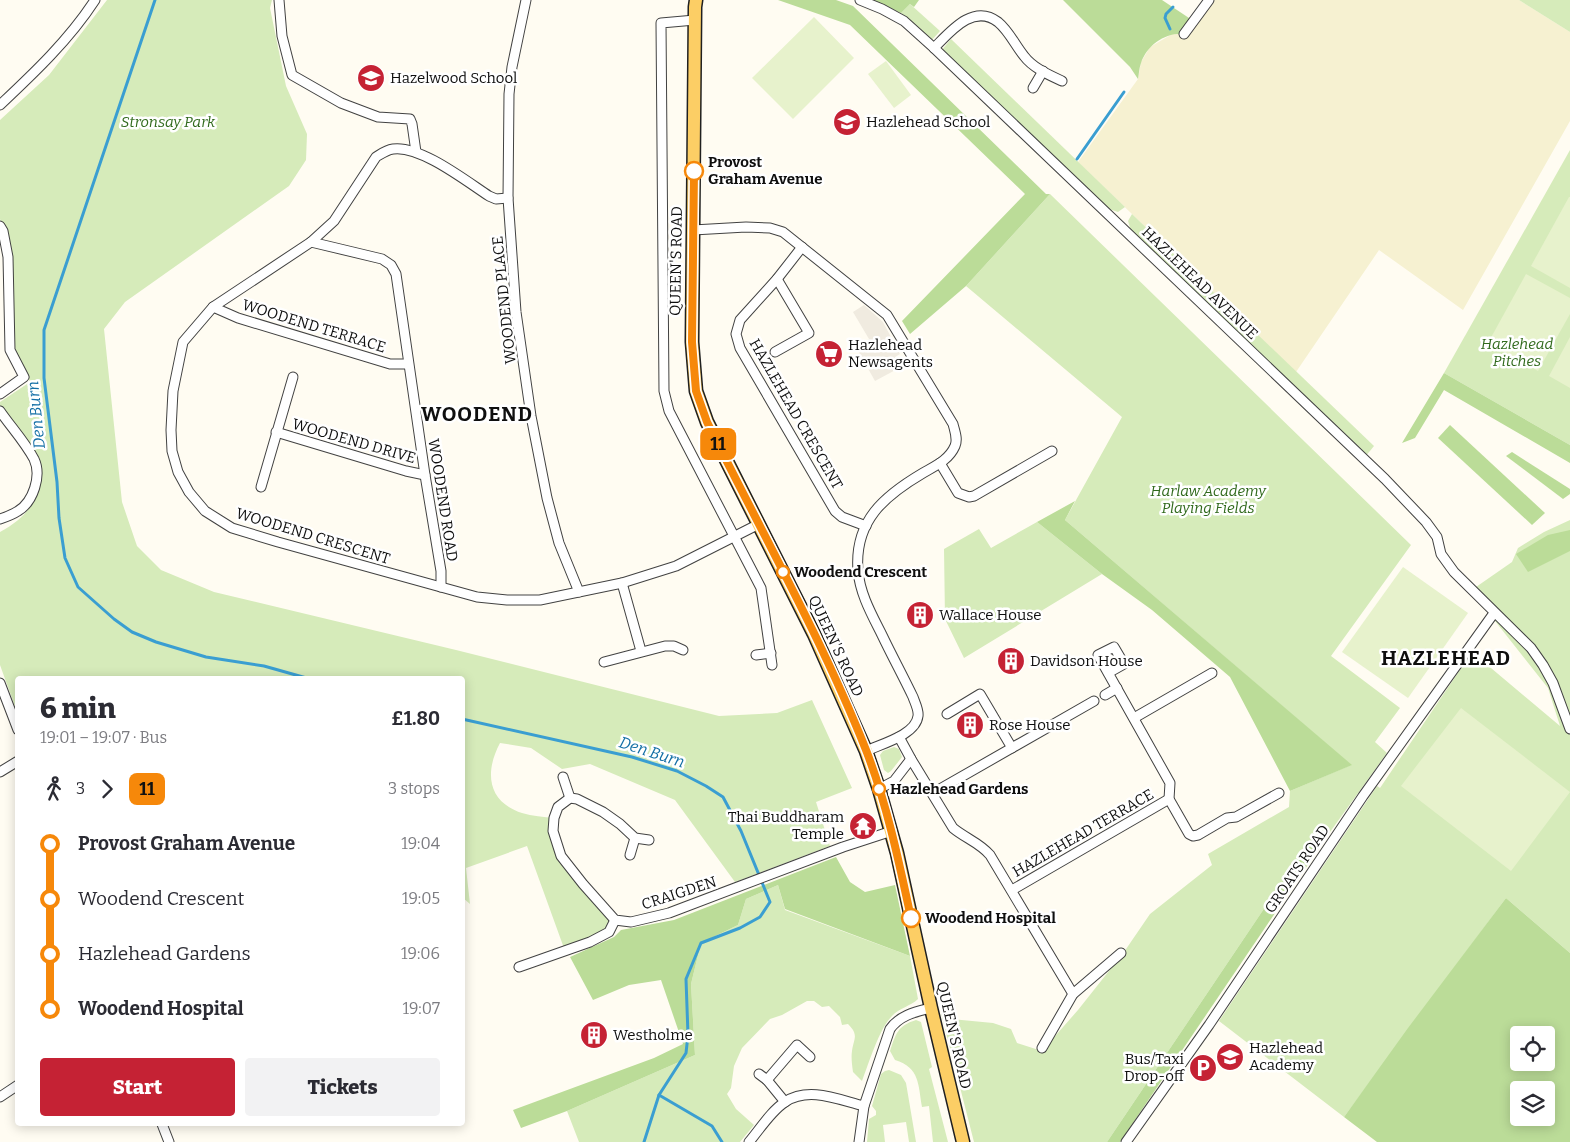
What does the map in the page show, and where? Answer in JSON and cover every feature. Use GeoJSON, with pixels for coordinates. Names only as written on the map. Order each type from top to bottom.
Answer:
{"type":"FeatureCollection","features":[{"type":"Feature","properties":{"kind":"main road","name":"QUEEN'S ROAD"},"geometry":{"type":"LineString","coordinates":[[693,10],[692,342],[696,391],[707,422],[814,634],[866,751],[892,831],[963,1142]]}},
{"type":"Feature","properties":{"kind":"street"},"geometry":{"type":"LineString","coordinates":[[0,105],[56,50],[95,0]]}},
{"type":"Feature","properties":{"kind":"street"},"geometry":{"type":"LineString","coordinates":[[279,0],[282,36],[292,75],[341,103],[378,117],[410,119],[416,152]]}},
{"type":"Feature","properties":{"kind":"street","name":"WOODEND PLACE"},"geometry":{"type":"LineString","coordinates":[[526,0],[512,66],[509,94],[508,198],[516,312],[531,416],[547,498],[559,543],[579,592]]}},
{"type":"Feature","properties":{"kind":"street","name":"HAZLEHEAD AVENUE"},"geometry":{"type":"LineString","coordinates":[[860,0],[904,21],[934,48],[1385,479],[1426,522],[1437,537],[1441,554],[1454,572],[1531,648],[1553,683],[1570,729]]}},
{"type":"Feature","properties":{"kind":"street"},"geometry":{"type":"LineString","coordinates":[[1184,34],[1209,0]]}},
{"type":"Feature","properties":{"kind":"street","name":"QUEEN'S ROAD"},"geometry":{"type":"LineString","coordinates":[[693,10],[661,23],[664,391],[669,411],[761,588],[772,665]]}},
{"type":"Feature","properties":{"kind":"street"},"geometry":{"type":"LineString","coordinates":[[934,48],[959,22],[977,16],[989,18],[998,22],[1008,33],[1024,58],[1062,81]]}},
{"type":"Feature","properties":{"kind":"street"},"geometry":{"type":"LineString","coordinates":[[1032,88],[1043,71]]}},
{"type":"Feature","properties":{"kind":"street","name":"WOODEND CRESCENT"},"geometry":{"type":"LineString","coordinates":[[508,198],[496,199],[488,196],[438,163],[416,152],[393,149],[384,152],[376,158],[334,222],[310,242],[213,307],[183,342],[173,391],[172,450],[178,472],[189,492],[205,511],[232,528],[441,588],[477,597],[507,600],[540,600],[622,583],[676,566],[758,524]]}},
{"type":"Feature","properties":{"kind":"street"},"geometry":{"type":"LineString","coordinates":[[0,226],[3,231],[8,257],[10,350],[24,377],[0,394]]}},
{"type":"Feature","properties":{"kind":"street"},"geometry":{"type":"LineString","coordinates":[[693,230],[746,227],[770,228],[783,232],[887,315],[953,424],[956,434],[956,445],[950,454],[940,463],[899,487],[875,509],[866,526],[858,556],[861,588],[918,710],[917,722],[907,733],[866,751]]}},
{"type":"Feature","properties":{"kind":"street","name":"WOODEND ROAD"},"geometry":{"type":"LineString","coordinates":[[310,242],[382,259],[391,265],[396,274],[408,364],[441,571],[441,588]]}},
{"type":"Feature","properties":{"kind":"street","name":"HAZLEHEAD CRESCENT"},"geometry":{"type":"LineString","coordinates":[[802,247],[777,279],[740,320],[736,334],[740,348],[835,511],[842,517],[866,526]]}},
{"type":"Feature","properties":{"kind":"street","name":"HAZLEHEAD CRESCENT"},"geometry":{"type":"LineString","coordinates":[[775,352],[809,333],[777,279]]}},
{"type":"Feature","properties":{"kind":"street","name":"WOODEND TERRACE"},"geometry":{"type":"LineString","coordinates":[[213,307],[238,318],[390,364],[408,364]]}},
{"type":"Feature","properties":{"kind":"street","name":"WOODEND DRIVE"},"geometry":{"type":"LineString","coordinates":[[260,487],[268,479],[276,432],[294,388],[293,377]]}},
{"type":"Feature","properties":{"kind":"street"},"geometry":{"type":"LineString","coordinates":[[0,411],[34,460],[36,482],[26,504],[18,511],[0,519]]}},
{"type":"Feature","properties":{"kind":"street","name":"WOODEND DRIVE"},"geometry":{"type":"LineString","coordinates":[[276,432],[406,472],[425,474]]}},
{"type":"Feature","properties":{"kind":"street"},"geometry":{"type":"LineString","coordinates":[[940,463],[958,493],[969,497],[974,496],[1052,451]]}},
{"type":"Feature","properties":{"kind":"street"},"geometry":{"type":"LineString","coordinates":[[622,583],[641,651]]}},
{"type":"Feature","properties":{"kind":"street","name":"GROATS ROAD"},"geometry":{"type":"LineString","coordinates":[[1126,1142],[1209,1025],[1363,796],[1494,613]]}},
{"type":"Feature","properties":{"kind":"street"},"geometry":{"type":"LineString","coordinates":[[604,662],[665,646],[674,646],[683,650]]}},
{"type":"Feature","properties":{"kind":"street"},"geometry":{"type":"LineString","coordinates":[[756,655],[771,653]]}},
{"type":"Feature","properties":{"kind":"street"},"geometry":{"type":"LineString","coordinates":[[1108,673],[1170,782],[1169,799],[1189,834],[1193,836],[1198,835],[1227,818],[1236,817],[1279,793]]}},
{"type":"Feature","properties":{"kind":"street"},"geometry":{"type":"LineString","coordinates":[[1134,718],[1212,673]]}},
{"type":"Feature","properties":{"kind":"street"},"geometry":{"type":"LineString","coordinates":[[0,683],[15,722]]}},
{"type":"Feature","properties":{"kind":"street"},"geometry":{"type":"LineString","coordinates":[[1105,695],[1117,688]]}},
{"type":"Feature","properties":{"kind":"street"},"geometry":{"type":"LineString","coordinates":[[946,714],[980,694],[1012,748]]}},
{"type":"Feature","properties":{"kind":"street"},"geometry":{"type":"LineString","coordinates":[[933,793],[1094,701]]}},
{"type":"Feature","properties":{"kind":"street"},"geometry":{"type":"LineString","coordinates":[[899,737],[953,828],[962,836],[985,849],[1012,890],[1073,994]]}},
{"type":"Feature","properties":{"kind":"street"},"geometry":{"type":"LineString","coordinates":[[879,790],[894,781],[911,759]]}},
{"type":"Feature","properties":{"kind":"street"},"geometry":{"type":"LineString","coordinates":[[0,772],[15,763]]}},
{"type":"Feature","properties":{"kind":"street"},"geometry":{"type":"LineString","coordinates":[[563,777],[570,798]]}},
{"type":"Feature","properties":{"kind":"street"},"geometry":{"type":"LineString","coordinates":[[519,967],[590,942],[609,932],[615,920],[561,856],[554,831],[554,818],[558,807],[570,798],[577,799],[603,812],[635,838],[649,840]]}},
{"type":"Feature","properties":{"kind":"street","name":"HAZLEHEAD TERRACE"},"geometry":{"type":"LineString","coordinates":[[1012,890],[1169,799]]}},
{"type":"Feature","properties":{"kind":"street","name":"CRAIGDEN"},"geometry":{"type":"LineString","coordinates":[[615,920],[631,922],[669,913],[843,847],[892,831]]}},
{"type":"Feature","properties":{"kind":"street"},"geometry":{"type":"LineString","coordinates":[[630,855],[635,838]]}},
{"type":"Feature","properties":{"kind":"street"},"geometry":{"type":"LineString","coordinates":[[1042,1048],[1073,994],[1121,953]]}},
{"type":"Feature","properties":{"kind":"street"},"geometry":{"type":"LineString","coordinates":[[859,1142],[864,1106],[890,1029],[904,1015],[931,1008]]}},
{"type":"Feature","properties":{"kind":"street"},"geometry":{"type":"LineString","coordinates":[[767,1080],[797,1045],[810,1057]]}},
{"type":"Feature","properties":{"kind":"street"},"geometry":{"type":"LineString","coordinates":[[759,1074],[767,1080],[785,1102]]}},
{"type":"Feature","properties":{"kind":"street"},"geometry":{"type":"LineString","coordinates":[[0,1097],[15,1087]]}},
{"type":"Feature","properties":{"kind":"street"},"geometry":{"type":"LineString","coordinates":[[749,1142],[776,1110],[785,1102],[802,1094],[821,1095],[864,1106]]}},
{"type":"Feature","properties":{"kind":"street"},"geometry":{"type":"LineString","coordinates":[[163,1126],[169,1142]]}},
{"type":"Feature","properties":{"kind":"shaded area"},"geometry":{"type":"Polygon","coordinates":[[[1212,0],[1519,0],[1570,32],[1570,121],[1463,310],[1379,250],[1296,372],[1078,162],[1138,79],[1141,62],[1150,47],[1174,33],[1188,36],[1212,0]]]}},
{"type":"Feature","properties":{"kind":"shaded area"},"geometry":{"type":"Polygon","coordinates":[[[864,305],[883,322],[900,354],[895,357],[901,367],[875,381],[856,347],[869,339],[853,312],[864,305]]]}},
{"type":"Feature","properties":{"kind":"green space","name":"Stronsay Park"},"geometry":{"type":"Polygon","coordinates":[[[107,0],[272,0],[270,8],[286,86],[307,134],[306,160],[289,186],[125,302],[104,329],[122,502],[137,546],[161,570],[214,592],[719,716],[777,713],[812,700],[852,788],[816,802],[830,846],[735,882],[675,800],[590,764],[562,769],[531,748],[500,743],[495,754],[491,775],[492,785],[496,794],[502,802],[522,813],[554,818],[561,856],[615,920],[609,932],[565,951],[527,846],[466,868],[470,904],[465,900],[465,676],[15,676],[15,706],[0,665],[0,532],[16,522],[28,510],[35,496],[40,477],[0,408],[0,402],[30,382],[14,348],[11,248],[0,219],[0,120],[49,75],[107,0]]]}},
{"type":"Feature","properties":{"kind":"green space"},"geometry":{"type":"Polygon","coordinates":[[[778,0],[836,0],[853,6],[1046,194],[1050,194],[966,286],[910,334],[902,321],[1025,194],[850,25],[778,0]]]}},
{"type":"Feature","properties":{"kind":"green space"},"geometry":{"type":"Polygon","coordinates":[[[867,0],[919,0],[914,7],[910,4],[901,13],[867,0]]]}},
{"type":"Feature","properties":{"kind":"green space"},"geometry":{"type":"Polygon","coordinates":[[[1063,0],[1162,0],[1192,20],[1184,34],[1171,35],[1152,45],[1140,65],[1138,79],[1130,67],[1063,0]]]}},
{"type":"Feature","properties":{"kind":"green space"},"geometry":{"type":"Polygon","coordinates":[[[1519,0],[1570,0],[1570,32],[1519,0]]]}},
{"type":"Feature","properties":{"kind":"green space"},"geometry":{"type":"Polygon","coordinates":[[[910,4],[940,31],[931,41],[901,13],[910,4]]]}},
{"type":"Feature","properties":{"kind":"green space"},"geometry":{"type":"Polygon","coordinates":[[[814,17],[854,58],[793,119],[752,78],[814,17]]]}},
{"type":"Feature","properties":{"kind":"green space"},"geometry":{"type":"Polygon","coordinates":[[[951,39],[1125,207],[1118,212],[1109,209],[941,51],[951,39]]]}},
{"type":"Feature","properties":{"kind":"green space"},"geometry":{"type":"Polygon","coordinates":[[[886,61],[911,95],[894,108],[868,74],[886,61]]]}},
{"type":"Feature","properties":{"kind":"green space","name":"Hazlehead Pitches"},"geometry":{"type":"Polygon","coordinates":[[[1570,150],[1570,445],[1444,373],[1570,150]]]}},
{"type":"Feature","properties":{"kind":"green space","name":"Harlaw Academy Playing Fields"},"geometry":{"type":"Polygon","coordinates":[[[1050,194],[1411,545],[1331,656],[1400,708],[1375,742],[1387,753],[1330,832],[1319,827],[1107,1142],[974,1142],[941,1013],[951,1019],[993,1023],[1011,1029],[1017,1043],[1042,1051],[1078,1010],[1124,952],[1150,914],[1212,865],[1208,854],[1289,807],[1290,791],[1351,765],[1065,520],[1122,417],[966,286],[1050,194]]]}},
{"type":"Feature","properties":{"kind":"green space"},"geometry":{"type":"Polygon","coordinates":[[[1570,197],[1570,288],[1531,266],[1570,197]]]}},
{"type":"Feature","properties":{"kind":"green space"},"geometry":{"type":"Polygon","coordinates":[[[1132,214],[1374,446],[1365,457],[1131,231],[1128,221],[1132,214]]]}},
{"type":"Feature","properties":{"kind":"green space"},"geometry":{"type":"Polygon","coordinates":[[[1526,274],[1570,298],[1570,314],[1538,371],[1488,343],[1526,274]]]}},
{"type":"Feature","properties":{"kind":"green space"},"geometry":{"type":"Polygon","coordinates":[[[1570,337],[1570,388],[1549,376],[1570,337]]]}},
{"type":"Feature","properties":{"kind":"green space"},"geometry":{"type":"Polygon","coordinates":[[[1444,373],[1570,445],[1570,463],[1444,390],[1415,438],[1402,443],[1444,373]]]}},
{"type":"Feature","properties":{"kind":"green space"},"geometry":{"type":"Polygon","coordinates":[[[1450,425],[1545,513],[1532,525],[1438,438],[1450,425]]]}},
{"type":"Feature","properties":{"kind":"green space"},"geometry":{"type":"Polygon","coordinates":[[[1512,452],[1570,489],[1570,494],[1563,499],[1506,456],[1512,452]]]}},
{"type":"Feature","properties":{"kind":"green space"},"geometry":{"type":"Polygon","coordinates":[[[1075,501],[1065,520],[1352,765],[1290,791],[1230,677],[1152,610],[1102,574],[1037,522],[1075,501]]]}},
{"type":"Feature","properties":{"kind":"green space"},"geometry":{"type":"Polygon","coordinates":[[[1570,520],[1570,953],[1506,898],[1344,1117],[1219,1021],[1377,786],[1380,788],[1472,652],[1560,726],[1548,688],[1495,621],[1476,587],[1512,562],[1518,548],[1544,532],[1570,520]]]}},
{"type":"Feature","properties":{"kind":"green space"},"geometry":{"type":"Polygon","coordinates":[[[1037,522],[1102,574],[964,658],[945,619],[944,549],[979,529],[991,548],[1037,522]]]}},
{"type":"Feature","properties":{"kind":"green space"},"geometry":{"type":"Polygon","coordinates":[[[1570,530],[1570,551],[1528,572],[1516,554],[1548,535],[1570,530]]]}},
{"type":"Feature","properties":{"kind":"green space"},"geometry":{"type":"Polygon","coordinates":[[[1403,567],[1468,613],[1408,698],[1342,652],[1403,567]]]}},
{"type":"Feature","properties":{"kind":"green space"},"geometry":{"type":"Polygon","coordinates":[[[1461,708],[1570,792],[1511,871],[1401,786],[1461,708]]]}},
{"type":"Feature","properties":{"kind":"green space"},"geometry":{"type":"Polygon","coordinates":[[[894,747],[899,749],[902,757],[888,773],[884,770],[880,755],[883,751],[894,747]]]}},
{"type":"Feature","properties":{"kind":"green space"},"geometry":{"type":"Polygon","coordinates":[[[1319,827],[1330,832],[1120,1142],[1107,1142],[1319,827]]]}},
{"type":"Feature","properties":{"kind":"green space"},"geometry":{"type":"Polygon","coordinates":[[[836,857],[850,882],[865,892],[895,885],[910,956],[785,909],[778,885],[746,899],[738,925],[701,943],[691,984],[695,1055],[567,1111],[521,1128],[513,1110],[654,1058],[683,1044],[661,980],[629,985],[593,1000],[570,957],[614,937],[621,930],[674,920],[836,857]]]}},
{"type":"Feature","properties":{"kind":"green space"},"geometry":{"type":"Polygon","coordinates":[[[778,885],[785,910],[910,956],[918,999],[895,1013],[887,1022],[862,1081],[853,1072],[854,1031],[848,1024],[842,1025],[840,1017],[829,1006],[822,1007],[814,1001],[807,1001],[782,1015],[770,1019],[742,1048],[734,1066],[731,1088],[727,1094],[736,1109],[754,1125],[740,1142],[579,1142],[567,1111],[695,1055],[691,984],[701,943],[738,925],[746,899],[778,885]]]}},
{"type":"Feature","properties":{"kind":"green space"},"geometry":{"type":"Polygon","coordinates":[[[1506,898],[1570,953],[1570,1142],[1377,1142],[1344,1117],[1506,898]]]}},
{"type":"Feature","properties":{"kind":"green space"},"geometry":{"type":"Polygon","coordinates":[[[916,1020],[921,1022],[932,1067],[929,1069],[948,1142],[933,1142],[929,1106],[922,1107],[916,1078],[909,1067],[895,1060],[890,1051],[898,1031],[916,1020]]]}},
{"type":"Feature","properties":{"kind":"green space"},"geometry":{"type":"Polygon","coordinates":[[[889,1070],[901,1075],[906,1083],[916,1142],[909,1142],[906,1122],[883,1125],[885,1142],[867,1142],[869,1119],[876,1115],[876,1111],[872,1106],[881,1074],[889,1070]]]}},
{"type":"Feature","properties":{"kind":"waterway","name":"Den Burn"},"geometry":{"type":"LineString","coordinates":[[155,0],[44,330],[44,378],[65,558],[78,587],[114,619],[132,632],[156,642],[206,657],[264,666],[299,676]]}},
{"type":"Feature","properties":{"kind":"waterway"},"geometry":{"type":"LineString","coordinates":[[1170,29],[1165,18],[1166,14],[1173,7]]}},
{"type":"Feature","properties":{"kind":"waterway"},"geometry":{"type":"LineString","coordinates":[[1077,159],[1124,92]]}},
{"type":"Feature","properties":{"kind":"waterway","name":"Den Burn"},"geometry":{"type":"LineString","coordinates":[[465,720],[632,757],[677,771],[723,797],[741,831],[770,902],[760,917],[740,928],[701,943],[686,979],[688,1035],[686,1053],[659,1095],[644,1142]]}},
{"type":"Feature","properties":{"kind":"waterway"},"geometry":{"type":"LineString","coordinates":[[659,1095],[712,1126],[722,1142]]}},
{"type":"Feature","properties":{"kind":"bus line","name":"11"},"geometry":{"type":"LineString","coordinates":[[694,171],[692,342],[696,391],[707,422],[814,634],[866,751],[892,831],[911,918]]}},
{"type":"Feature","properties":{"kind":"place","name":"Hazelwood School"},"geometry":{"type":"Point","coordinates":[371,78]}},
{"type":"Feature","properties":{"kind":"place","name":"Hazlehead School"},"geometry":{"type":"Point","coordinates":[847,122]}},
{"type":"Feature","properties":{"kind":"place","name":"Provost Graham Avenue"},"geometry":{"type":"Point","coordinates":[694,171]}},
{"type":"Feature","properties":{"kind":"place","name":"Hazlehead Newsagents"},"geometry":{"type":"Point","coordinates":[829,354]}},
{"type":"Feature","properties":{"kind":"place","name":"Woodend Crescent"},"geometry":{"type":"Point","coordinates":[783,572]}},
{"type":"Feature","properties":{"kind":"place","name":"Wallace House"},"geometry":{"type":"Point","coordinates":[920,615]}},
{"type":"Feature","properties":{"kind":"place","name":"Davidson House"},"geometry":{"type":"Point","coordinates":[1011,661]}},
{"type":"Feature","properties":{"kind":"place","name":"Rose House"},"geometry":{"type":"Point","coordinates":[970,725]}},
{"type":"Feature","properties":{"kind":"place","name":"Hazlehead Gardens"},"geometry":{"type":"Point","coordinates":[879,789]}},
{"type":"Feature","properties":{"kind":"place","name":"Thai Buddharam Temple"},"geometry":{"type":"Point","coordinates":[863,826]}},
{"type":"Feature","properties":{"kind":"place","name":"Woodend Hospital"},"geometry":{"type":"Point","coordinates":[911,918]}},
{"type":"Feature","properties":{"kind":"place","name":"Westholme"},"geometry":{"type":"Point","coordinates":[594,1035]}},
{"type":"Feature","properties":{"kind":"place","name":"Hazlehead Academy"},"geometry":{"type":"Point","coordinates":[1230,1057]}},
{"type":"Feature","properties":{"kind":"place","name":"Bus/Taxi Drop-off"},"geometry":{"type":"Point","coordinates":[1203,1068]}},
{"type":"Feature","properties":{"kind":"district","name":"WOODEND"},"geometry":{"type":"Point","coordinates":[477,414]}},
{"type":"Feature","properties":{"kind":"district","name":"HAZLEHEAD"},"geometry":{"type":"Point","coordinates":[1446,658]}}]}
